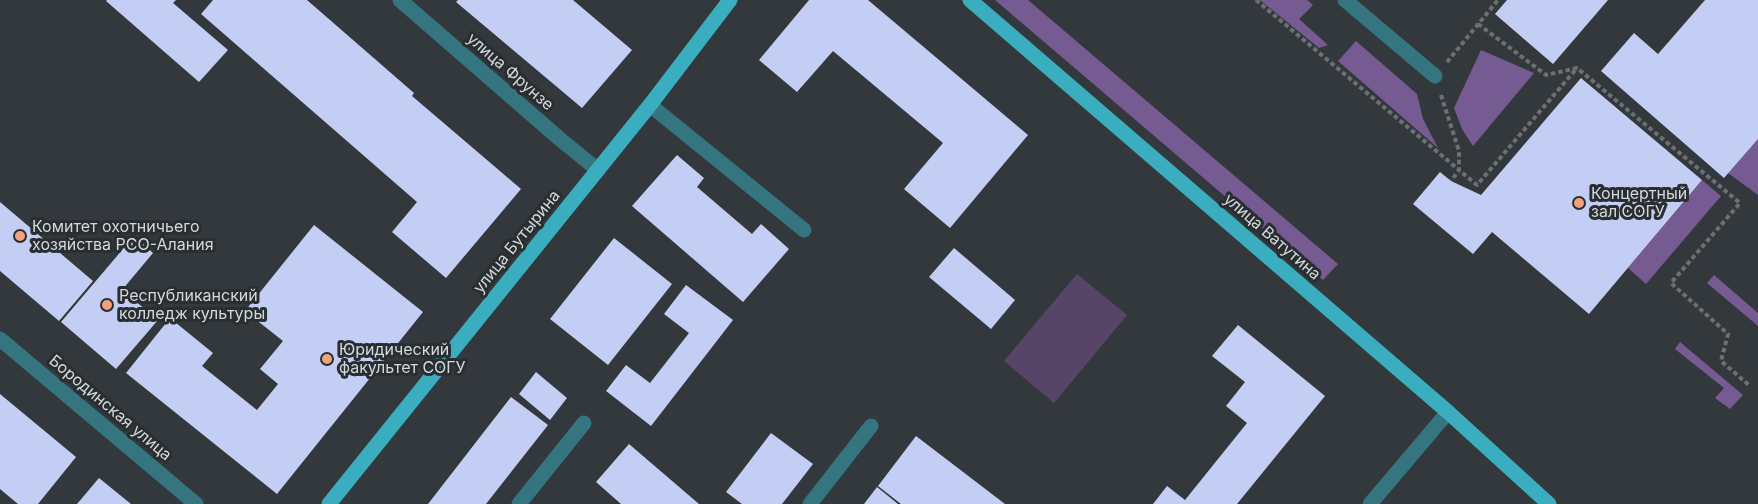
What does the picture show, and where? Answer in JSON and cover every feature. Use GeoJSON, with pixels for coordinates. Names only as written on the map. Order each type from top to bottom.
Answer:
{"type":"FeatureCollection","features":[{"type":"Feature","properties":{"kind":"main road","name":"улица Бутырина"},"geometry":{"type":"LineString","coordinates":[[329,504],[650,105],[730,0]]}},
{"type":"Feature","properties":{"kind":"main road","name":"улица Ватутина"},"geometry":{"type":"LineString","coordinates":[[970,0],[1448,412],[1549,504]]}},
{"type":"Feature","properties":{"kind":"street","name":"улица Фрунзе"},"geometry":{"type":"LineString","coordinates":[[400,0],[598,170]]}},
{"type":"Feature","properties":{"kind":"street"},"geometry":{"type":"LineString","coordinates":[[1345,0],[1436,76]]}},
{"type":"Feature","properties":{"kind":"street"},"geometry":{"type":"LineString","coordinates":[[650,105],[804,230]]}},
{"type":"Feature","properties":{"kind":"street","name":"Бородинская улица"},"geometry":{"type":"LineString","coordinates":[[0,339],[196,504]]}},
{"type":"Feature","properties":{"kind":"street"},"geometry":{"type":"LineString","coordinates":[[1370,504],[1448,412]]}},
{"type":"Feature","properties":{"kind":"street"},"geometry":{"type":"LineString","coordinates":[[519,504],[584,423]]}},
{"type":"Feature","properties":{"kind":"street"},"geometry":{"type":"LineString","coordinates":[[810,504],[871,426]]}},
{"type":"Feature","properties":{"kind":"path"},"geometry":{"type":"LineString","coordinates":[[1256,0],[1477,185],[1577,68]]}},
{"type":"Feature","properties":{"kind":"path"},"geometry":{"type":"LineString","coordinates":[[1451,181],[1459,170],[1459,151],[1436,76],[1498,0]]}},
{"type":"Feature","properties":{"kind":"path"},"geometry":{"type":"LineString","coordinates":[[1478,24],[1546,75],[1577,68]]}},
{"type":"Feature","properties":{"kind":"path"},"geometry":{"type":"LineString","coordinates":[[1577,68],[1740,203],[1671,283],[1728,334],[1722,361],[1750,386]]}},
{"type":"Feature","properties":{"kind":"shaded area"},"geometry":{"type":"Polygon","coordinates":[[[995,0],[1028,0],[1338,264],[1323,280],[995,0]]]}},
{"type":"Feature","properties":{"kind":"shaded area"},"geometry":{"type":"Polygon","coordinates":[[[1260,0],[1307,0],[1313,5],[1299,19],[1328,45],[1319,48],[1260,0]]]}},
{"type":"Feature","properties":{"kind":"shaded area"},"geometry":{"type":"Polygon","coordinates":[[[1356,41],[1417,94],[1423,119],[1438,148],[1338,61],[1356,41]]]}},
{"type":"Feature","properties":{"kind":"shaded area"},"geometry":{"type":"Polygon","coordinates":[[[1481,50],[1534,73],[1473,146],[1462,129],[1454,108],[1481,50]]]}},
{"type":"Feature","properties":{"kind":"shaded area"},"geometry":{"type":"Polygon","coordinates":[[[1758,139],[1758,195],[1728,173],[1758,139]]]}},
{"type":"Feature","properties":{"kind":"shaded area"},"geometry":{"type":"Polygon","coordinates":[[[1702,180],[1721,196],[1646,284],[1628,268],[1702,180]]]}},
{"type":"Feature","properties":{"kind":"shaded area"},"geometry":{"type":"Polygon","coordinates":[[[1077,274],[1127,315],[1054,403],[1004,361],[1077,274]]]}},
{"type":"Feature","properties":{"kind":"shaded area"},"geometry":{"type":"Polygon","coordinates":[[[1714,275],[1758,313],[1758,326],[1707,283],[1714,275]]]}},
{"type":"Feature","properties":{"kind":"shaded area"},"geometry":{"type":"Polygon","coordinates":[[[1680,342],[1743,395],[1730,409],[1715,398],[1724,388],[1675,349],[1680,342]]]}},
{"type":"Feature","properties":{"kind":"building"},"geometry":{"type":"Polygon","coordinates":[[[107,0],[176,0],[173,3],[228,50],[199,82],[107,0]]]}},
{"type":"Feature","properties":{"kind":"building"},"geometry":{"type":"Polygon","coordinates":[[[213,0],[307,0],[414,93],[412,96],[521,189],[446,278],[392,232],[417,202],[201,14],[213,0]]]}},
{"type":"Feature","properties":{"kind":"building"},"geometry":{"type":"Polygon","coordinates":[[[458,0],[573,0],[632,50],[582,108],[456,2],[458,0]]]}},
{"type":"Feature","properties":{"kind":"building"},"geometry":{"type":"Polygon","coordinates":[[[809,0],[868,0],[1028,135],[950,228],[904,189],[943,143],[833,51],[797,92],[759,60],[809,0]]]}},
{"type":"Feature","properties":{"kind":"building"},"geometry":{"type":"Polygon","coordinates":[[[1507,0],[1608,0],[1553,64],[1495,14],[1507,0]]]}},
{"type":"Feature","properties":{"kind":"building"},"geometry":{"type":"Polygon","coordinates":[[[1705,0],[1758,0],[1758,139],[1724,178],[1601,71],[1634,33],[1658,54],[1705,0]]]}},
{"type":"Feature","properties":{"kind":"building","name":"Концертный зал СОГУ"},"geometry":{"type":"Polygon","coordinates":[[[1581,78],[1702,180],[1589,314],[1492,232],[1473,254],[1413,204],[1440,172],[1451,181],[1481,195],[1581,78]]]}},
{"type":"Feature","properties":{"kind":"building"},"geometry":{"type":"Polygon","coordinates":[[[677,155],[704,178],[697,187],[752,234],[761,224],[789,249],[743,302],[632,206],[677,155]]]}},
{"type":"Feature","properties":{"kind":"building","name":"Комитет охотничьего хозяйства РСО-Алания"},"geometry":{"type":"Polygon","coordinates":[[[0,202],[93,281],[59,321],[0,271],[0,202]]]}},
{"type":"Feature","properties":{"kind":"building","name":"Юридический факультет СОГУ"},"geometry":{"type":"Polygon","coordinates":[[[314,225],[423,312],[277,494],[126,373],[170,318],[213,353],[202,366],[257,410],[278,384],[260,369],[283,341],[245,311],[314,225]]]}},
{"type":"Feature","properties":{"kind":"building","name":"Республиканский колледж культуры"},"geometry":{"type":"Polygon","coordinates":[[[134,236],[153,253],[122,290],[158,320],[116,369],[61,322],[134,236]]]}},
{"type":"Feature","properties":{"kind":"building"},"geometry":{"type":"Polygon","coordinates":[[[614,238],[672,284],[608,365],[550,319],[614,238]]]}},
{"type":"Feature","properties":{"kind":"building"},"geometry":{"type":"Polygon","coordinates":[[[954,248],[1015,300],[991,329],[929,277],[954,248]]]}},
{"type":"Feature","properties":{"kind":"building"},"geometry":{"type":"Polygon","coordinates":[[[686,285],[733,320],[651,426],[606,391],[626,365],[650,383],[689,333],[664,314],[686,285]]]}},
{"type":"Feature","properties":{"kind":"building"},"geometry":{"type":"Polygon","coordinates":[[[1238,325],[1325,396],[1237,504],[1153,504],[1167,486],[1185,500],[1247,423],[1226,406],[1245,382],[1212,356],[1238,325]]]}},
{"type":"Feature","properties":{"kind":"building"},"geometry":{"type":"Polygon","coordinates":[[[536,372],[567,398],[550,420],[519,394],[536,372]]]}},
{"type":"Feature","properties":{"kind":"building"},"geometry":{"type":"Polygon","coordinates":[[[0,394],[76,457],[38,504],[18,504],[0,489],[0,394]]]}},
{"type":"Feature","properties":{"kind":"building"},"geometry":{"type":"Polygon","coordinates":[[[511,397],[548,425],[486,504],[428,504],[511,397]]]}},
{"type":"Feature","properties":{"kind":"building"},"geometry":{"type":"Polygon","coordinates":[[[771,433],[813,464],[782,504],[742,504],[726,492],[771,433]]]}},
{"type":"Feature","properties":{"kind":"building"},"geometry":{"type":"Polygon","coordinates":[[[916,436],[1005,504],[901,504],[878,486],[916,436]]]}},
{"type":"Feature","properties":{"kind":"building"},"geometry":{"type":"Polygon","coordinates":[[[629,444],[699,504],[621,504],[596,482],[629,444]]]}},
{"type":"Feature","properties":{"kind":"building"},"geometry":{"type":"Polygon","coordinates":[[[99,478],[131,504],[77,504],[99,478]]]}},
{"type":"Feature","properties":{"kind":"building"},"geometry":{"type":"Polygon","coordinates":[[[877,487],[898,504],[864,504],[877,487]]]}},
{"type":"Feature","properties":{"kind":"place","name":"Концертный зал СОГУ"},"geometry":{"type":"Point","coordinates":[1579,203]}},
{"type":"Feature","properties":{"kind":"place","name":"Комитет охотничьего хозяйства РСО-Алания"},"geometry":{"type":"Point","coordinates":[20,236]}},
{"type":"Feature","properties":{"kind":"place","name":"Республиканский колледж культуры"},"geometry":{"type":"Point","coordinates":[107,305]}},
{"type":"Feature","properties":{"kind":"place","name":"Юридический факультет СОГУ"},"geometry":{"type":"Point","coordinates":[327,359]}}]}
